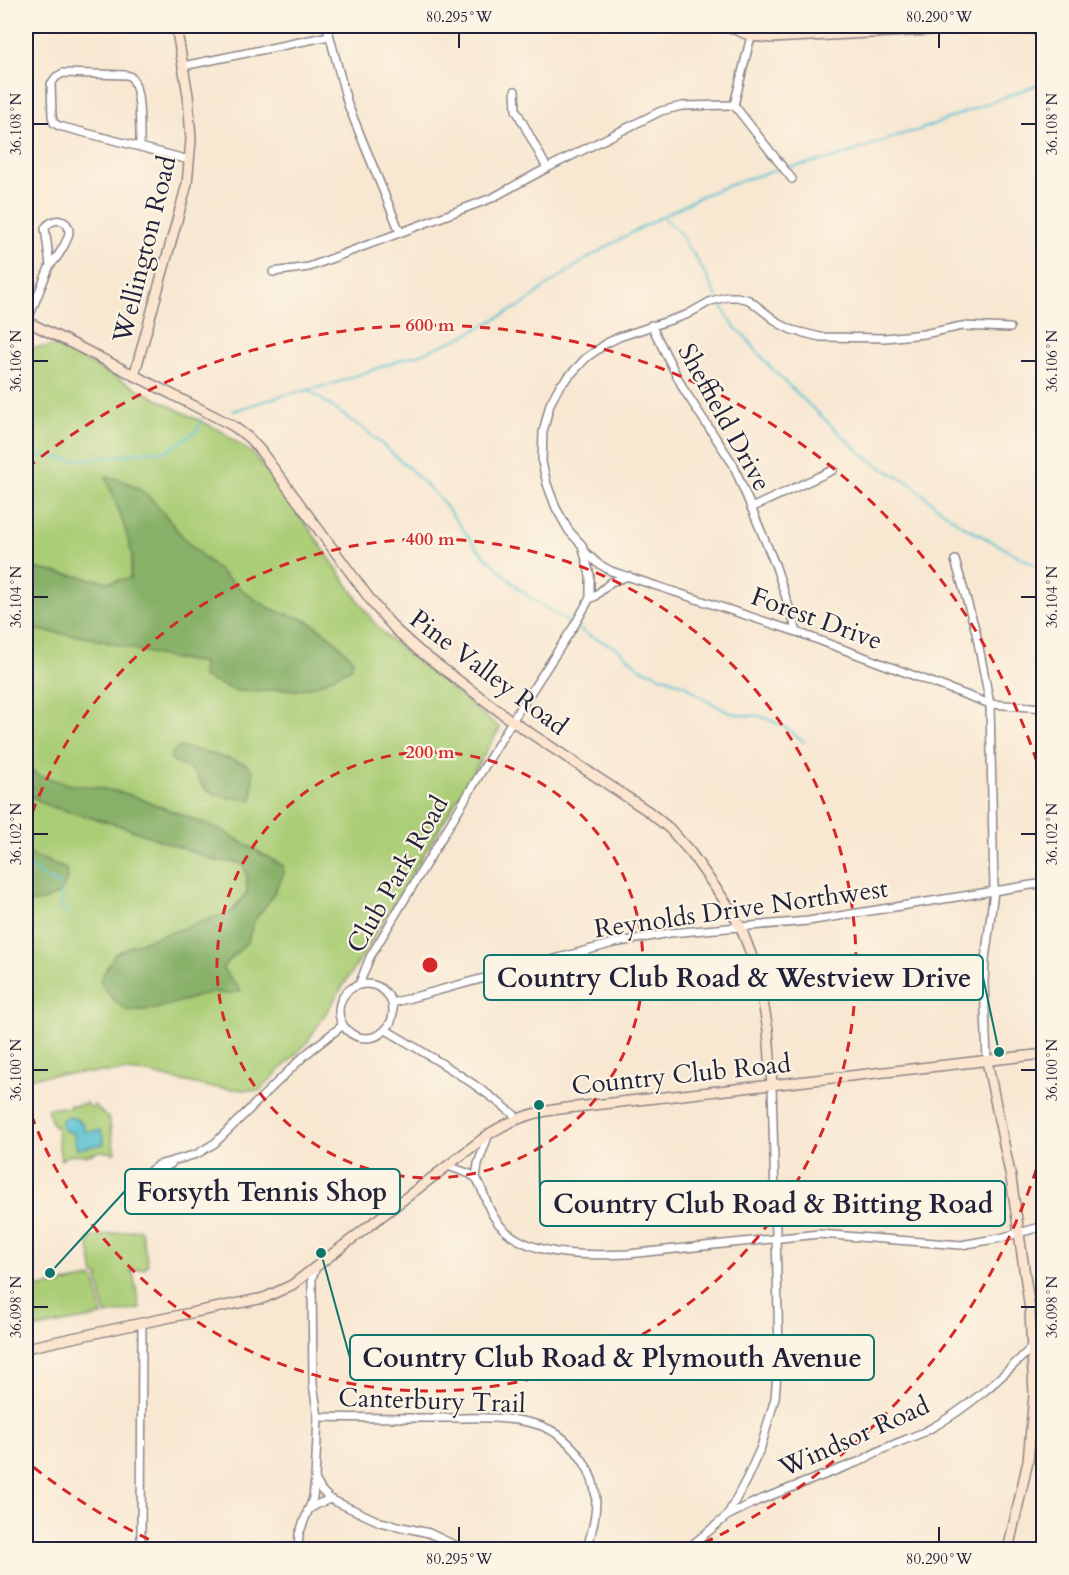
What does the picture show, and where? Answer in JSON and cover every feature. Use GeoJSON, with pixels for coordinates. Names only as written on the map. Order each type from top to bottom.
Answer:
{"type":"FeatureCollection","features":[{"type":"Feature","properties":{"kind":"street","name":"Wellington Road"},"geometry":{"type":"LineString","coordinates":[[134,376],[187,184],[191,140],[189,95],[176,26]]}},
{"type":"Feature","properties":{"kind":"street"},"geometry":{"type":"LineString","coordinates":[[327,26],[348,105],[400,232]]}},
{"type":"Feature","properties":{"kind":"street"},"geometry":{"type":"LineString","coordinates":[[727,26],[751,36],[772,38],[1007,26]]}},
{"type":"Feature","properties":{"kind":"street"},"geometry":{"type":"LineString","coordinates":[[1017,26],[1044,31]]}},
{"type":"Feature","properties":{"kind":"street"},"geometry":{"type":"LineString","coordinates":[[183,66],[329,36]]}},
{"type":"Feature","properties":{"kind":"street"},"geometry":{"type":"LineString","coordinates":[[734,105],[751,36]]}},
{"type":"Feature","properties":{"kind":"street"},"geometry":{"type":"LineString","coordinates":[[140,147],[137,93],[135,83],[129,76],[63,74],[56,77],[51,84],[52,116],[54,123],[58,126],[189,160]]}},
{"type":"Feature","properties":{"kind":"street"},"geometry":{"type":"LineString","coordinates":[[514,91],[516,110],[547,168]]}},
{"type":"Feature","properties":{"kind":"street"},"geometry":{"type":"LineString","coordinates":[[273,272],[309,267],[492,198],[661,111],[682,106],[734,105]]}},
{"type":"Feature","properties":{"kind":"street"},"geometry":{"type":"LineString","coordinates":[[734,105],[792,179]]}},
{"type":"Feature","properties":{"kind":"street"},"geometry":{"type":"LineString","coordinates":[[26,321],[50,265],[59,255],[69,232],[68,226],[59,220],[52,220],[45,228],[50,265]]}},
{"type":"Feature","properties":{"kind":"street"},"geometry":{"type":"LineString","coordinates":[[629,576],[611,582],[590,598],[590,575],[583,549],[562,520],[543,468],[543,432],[554,395],[587,357],[607,343],[618,337],[686,315],[718,299],[737,297],[749,300],[780,324],[792,330],[820,337],[908,336],[962,326],[1010,328]]}},
{"type":"Feature","properties":{"kind":"street","name":"Pine Valley Road"},"geometry":{"type":"LineString","coordinates":[[26,321],[214,416],[249,438],[272,464],[375,606],[418,651],[512,722],[648,811],[670,829],[691,853],[741,928],[751,954],[764,1006],[772,1085]]}},
{"type":"Feature","properties":{"kind":"street","name":"Sheffield Drive"},"geometry":{"type":"LineString","coordinates":[[651,326],[684,390],[733,464],[776,567],[797,632]]}},
{"type":"Feature","properties":{"kind":"street"},"geometry":{"type":"LineString","coordinates":[[751,508],[833,470]]}},
{"type":"Feature","properties":{"kind":"street","name":"Forest Drive"},"geometry":{"type":"LineString","coordinates":[[583,549],[587,555],[605,568],[797,632],[990,704],[1044,708]]}},
{"type":"Feature","properties":{"kind":"street"},"geometry":{"type":"LineString","coordinates":[[955,560],[976,632],[990,704],[994,891],[984,983],[987,1061],[1011,1178],[1030,1310],[1034,1395],[1028,1461],[1008,1550]]}},
{"type":"Feature","properties":{"kind":"street","name":"Club Park Road"},"geometry":{"type":"LineString","coordinates":[[359,986],[370,957],[590,598]]}},
{"type":"Feature","properties":{"kind":"street","name":"Reynolds Drive Northwest"},"geometry":{"type":"LineString","coordinates":[[392,1002],[614,943],[670,933],[808,921],[1044,883]]}},
{"type":"Feature","properties":{"kind":"street"},"geometry":{"type":"LineString","coordinates":[[367,984],[382,990],[392,1002],[393,1017],[386,1030],[370,1038],[353,1035],[343,1025],[339,1013],[344,996],[351,989],[367,984]]}},
{"type":"Feature","properties":{"kind":"street"},"geometry":{"type":"LineString","coordinates":[[147,1177],[150,1171],[158,1165],[197,1154],[215,1143],[305,1055],[343,1025]]}},
{"type":"Feature","properties":{"kind":"street"},"geometry":{"type":"LineString","coordinates":[[386,1030],[480,1089],[518,1118]]}},
{"type":"Feature","properties":{"kind":"street","name":"Country Club Road"},"geometry":{"type":"LineString","coordinates":[[26,1348],[264,1298],[292,1285],[489,1134],[503,1125],[532,1113],[1044,1054]]}},
{"type":"Feature","properties":{"kind":"street"},"geometry":{"type":"LineString","coordinates":[[727,1516],[761,1447],[775,1398],[779,1349],[772,1085]]}},
{"type":"Feature","properties":{"kind":"street"},"geometry":{"type":"LineString","coordinates":[[476,1178],[480,1158],[489,1134]]}},
{"type":"Feature","properties":{"kind":"street"},"geometry":{"type":"LineString","coordinates":[[448,1166],[476,1178],[493,1216],[509,1233],[537,1248],[560,1253],[608,1255],[819,1234],[961,1245],[1000,1238],[1044,1226]]}},
{"type":"Feature","properties":{"kind":"street"},"geometry":{"type":"LineString","coordinates":[[298,1550],[299,1534],[314,1492],[315,1479],[318,1417],[312,1376],[312,1278],[316,1267]]}},
{"type":"Feature","properties":{"kind":"street"},"geometry":{"type":"LineString","coordinates":[[141,1550],[142,1323]]}},
{"type":"Feature","properties":{"kind":"street","name":"Windsor Road"},"geometry":{"type":"LineString","coordinates":[[686,1550],[727,1516],[757,1500],[863,1460],[874,1452],[927,1430],[972,1402],[1031,1348]]}},
{"type":"Feature","properties":{"kind":"street","name":"Canterbury Trail"},"geometry":{"type":"LineString","coordinates":[[318,1417],[493,1419],[543,1426],[561,1437],[579,1454],[592,1481],[596,1500],[586,1550]]}},
{"type":"Feature","properties":{"kind":"street"},"geometry":{"type":"LineString","coordinates":[[315,1479],[330,1499],[380,1522],[429,1533],[465,1550]]}},
{"type":"Feature","properties":{"kind":"street"},"geometry":{"type":"LineString","coordinates":[[308,1510],[330,1499]]}},
{"type":"Feature","properties":{"kind":"green space"},"geometry":{"type":"Polygon","coordinates":[[[57,346],[221,431],[253,454],[297,511],[372,620],[387,637],[500,728],[366,950],[306,1044],[259,1091],[209,1087],[147,1073],[127,1071],[26,1078],[26,348],[57,346]]]}},
{"type":"Feature","properties":{"kind":"green space"},"geometry":{"type":"Polygon","coordinates":[[[106,477],[122,480],[150,498],[185,539],[249,595],[272,609],[310,622],[324,632],[353,660],[351,668],[317,685],[298,690],[236,691],[202,677],[203,662],[175,659],[85,637],[26,627],[26,567],[110,582],[130,578],[132,554],[106,477]]]}},
{"type":"Feature","properties":{"kind":"green space"},"geometry":{"type":"Polygon","coordinates":[[[180,747],[246,764],[253,772],[252,800],[225,797],[207,790],[191,770],[175,763],[170,758],[173,752],[180,747]]]}},
{"type":"Feature","properties":{"kind":"green space"},"geometry":{"type":"Polygon","coordinates":[[[26,767],[40,776],[68,784],[128,794],[221,830],[283,866],[284,873],[270,900],[254,921],[248,941],[222,968],[241,991],[227,994],[213,992],[155,1009],[128,1011],[116,1002],[105,990],[100,980],[115,954],[133,945],[231,912],[247,893],[247,874],[242,863],[217,861],[121,826],[49,806],[26,793],[26,767]]]}},
{"type":"Feature","properties":{"kind":"green space"},"geometry":{"type":"Polygon","coordinates":[[[26,849],[35,856],[66,869],[67,879],[61,893],[44,901],[26,903],[26,849]]]}},
{"type":"Feature","properties":{"kind":"green space"},"geometry":{"type":"Polygon","coordinates":[[[86,1103],[91,1108],[94,1105],[109,1119],[115,1153],[100,1151],[86,1156],[70,1156],[61,1160],[56,1126],[53,1126],[47,1109],[86,1103]]]}},
{"type":"Feature","properties":{"kind":"green space"},"geometry":{"type":"Polygon","coordinates":[[[138,1229],[141,1231],[148,1264],[145,1268],[130,1271],[133,1273],[140,1309],[105,1315],[98,1279],[100,1277],[94,1275],[88,1241],[90,1238],[138,1229]]]}},
{"type":"Feature","properties":{"kind":"green space"},"geometry":{"type":"Polygon","coordinates":[[[92,1278],[95,1280],[102,1316],[26,1330],[26,1292],[30,1289],[57,1284],[61,1286],[63,1283],[92,1278]]]}},
{"type":"Feature","properties":{"kind":"water"},"geometry":{"type":"Polygon","coordinates":[[[67,1117],[80,1121],[85,1132],[101,1130],[104,1144],[77,1149],[73,1133],[63,1130],[61,1126],[62,1120],[67,1117]]]}},
{"type":"Feature","properties":{"kind":"waterway"},"geometry":{"type":"LineString","coordinates":[[233,411],[280,396],[330,385],[418,355],[462,337],[527,302],[542,289],[591,256],[703,195],[773,171],[838,157],[916,131],[1044,82]]}},
{"type":"Feature","properties":{"kind":"waterway"},"geometry":{"type":"LineString","coordinates":[[664,218],[683,237],[717,297]]}},
{"type":"Feature","properties":{"kind":"waterway"},"geometry":{"type":"LineString","coordinates":[[719,302],[736,329],[771,368],[861,453],[882,468],[910,483],[960,524],[1044,570]]}},
{"type":"Feature","properties":{"kind":"waterway"},"geometry":{"type":"LineString","coordinates":[[308,390],[369,433],[410,469],[441,500],[477,548],[519,589],[541,605],[588,635],[617,648],[640,668],[687,686],[702,698],[728,712],[760,716],[772,721],[783,726],[804,742]]}},
{"type":"Feature","properties":{"kind":"waterway"},"geometry":{"type":"LineString","coordinates":[[26,453],[73,460],[167,451],[197,431],[201,419]]}},
{"type":"Feature","properties":{"kind":"waterway"},"geometry":{"type":"LineString","coordinates":[[26,863],[50,881],[61,885],[62,910],[70,916]]}},
{"type":"Feature","properties":{"kind":"place","name":"Country Club Road & Westview Drive"},"geometry":{"type":"Point","coordinates":[999,1052]}},
{"type":"Feature","properties":{"kind":"place","name":"Country Club Road & Bitting Road"},"geometry":{"type":"Point","coordinates":[539,1105]}},
{"type":"Feature","properties":{"kind":"place","name":"Country Club Road & Plymouth Avenue"},"geometry":{"type":"Point","coordinates":[321,1253]}},
{"type":"Feature","properties":{"kind":"place","name":"Forsyth Tennis Shop"},"geometry":{"type":"Point","coordinates":[50,1273]}}]}
